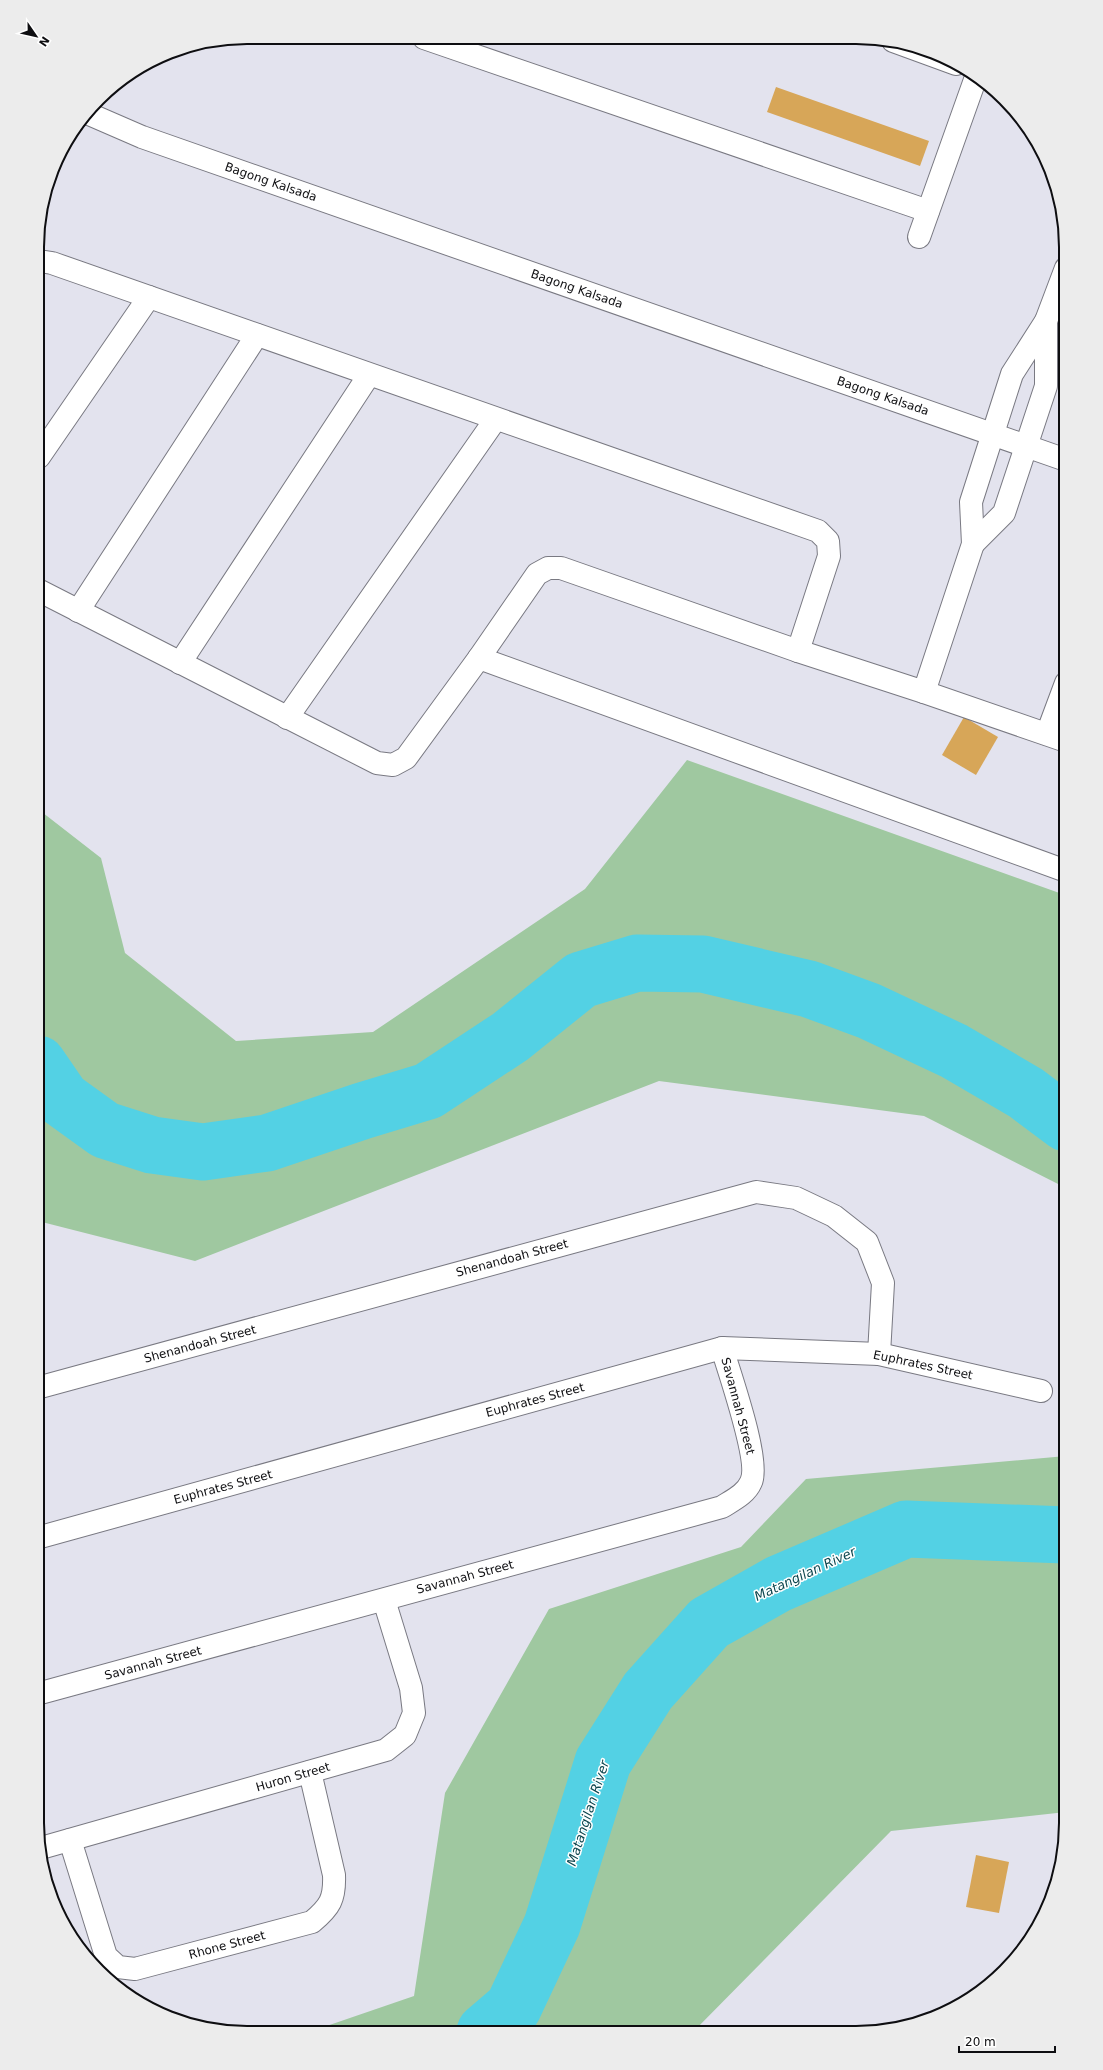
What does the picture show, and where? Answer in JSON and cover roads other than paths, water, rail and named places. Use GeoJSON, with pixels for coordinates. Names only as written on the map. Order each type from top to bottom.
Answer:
{"type":"FeatureCollection","features":[{"type":"Feature","properties":{"kind":"street"},"geometry":{"type":"LineString","coordinates":[[441,44],[928,211]]}},
{"type":"Feature","properties":{"kind":"street"},"geometry":{"type":"LineString","coordinates":[[919,237],[974,82]]}},
{"type":"Feature","properties":{"kind":"street","name":"Bagong Kalsada"},"geometry":{"type":"LineString","coordinates":[[92,115],[142,138],[1059,458]]}},
{"type":"Feature","properties":{"kind":"street"},"geometry":{"type":"LineString","coordinates":[[44,262],[52,263],[495,420],[818,531],[828,541],[829,556],[798,651]]}},
{"type":"Feature","properties":{"kind":"street"},"geometry":{"type":"LineString","coordinates":[[924,692],[973,544],[971,502],[1012,374],[1046,321],[1059,287]]}},
{"type":"Feature","properties":{"kind":"street"},"geometry":{"type":"LineString","coordinates":[[44,447],[149,297]]}},
{"type":"Feature","properties":{"kind":"street"},"geometry":{"type":"LineString","coordinates":[[973,544],[1004,513],[1046,386],[1046,321]]}},
{"type":"Feature","properties":{"kind":"street"},"geometry":{"type":"LineString","coordinates":[[78,611],[257,335]]}},
{"type":"Feature","properties":{"kind":"street"},"geometry":{"type":"LineString","coordinates":[[180,663],[369,375]]}},
{"type":"Feature","properties":{"kind":"street"},"geometry":{"type":"LineString","coordinates":[[287,718],[495,420]]}},
{"type":"Feature","properties":{"kind":"street"},"geometry":{"type":"LineString","coordinates":[[44,593],[377,764],[393,765],[406,758],[479,658],[537,574],[548,568],[561,568],[798,651],[924,692],[1057,738],[1059,726]]}},
{"type":"Feature","properties":{"kind":"street"},"geometry":{"type":"LineString","coordinates":[[479,658],[1059,868]]}},
{"type":"Feature","properties":{"kind":"street","name":"Shenandoah Street"},"geometry":{"type":"LineString","coordinates":[[44,1386],[756,1192],[796,1198],[834,1216],[867,1242],[882,1284],[879,1354]]}},
{"type":"Feature","properties":{"kind":"street","name":"Euphrates Street"},"geometry":{"type":"LineString","coordinates":[[44,1536],[722,1348],[879,1354],[1041,1391]]}},
{"type":"Feature","properties":{"kind":"street","name":"Savannah Street"},"geometry":{"type":"LineString","coordinates":[[44,1692],[722,1507],[740,1496],[752,1481],[752,1460],[748,1437],[722,1348]]}},
{"type":"Feature","properties":{"kind":"street","name":"Huron Street"},"geometry":{"type":"LineString","coordinates":[[46,1847],[386,1750],[405,1734],[414,1713],[411,1688],[384,1600]]}},
{"type":"Feature","properties":{"kind":"street","name":"Rhone Street"},"geometry":{"type":"LineString","coordinates":[[70,1840],[106,1956],[118,1967],[135,1969],[312,1922],[328,1909],[335,1892],[334,1875],[310,1772]]}},
{"type":"Feature","properties":{"kind":"waterway"},"geometry":{"type":"LineString","coordinates":[[44,1073],[62,1099],[105,1130],[152,1145],[203,1152],[267,1143],[362,1111],[428,1091],[510,1037],[581,980],[637,963],[703,964],[809,989],[869,1011],[954,1051],[1026,1093],[1059,1118]]}},
{"type":"Feature","properties":{"kind":"waterway","name":"Matangilan River"},"geometry":{"type":"LineString","coordinates":[[492,2026],[513,2008],[552,1925],[603,1762],[648,1691],[709,1623],[778,1584],[906,1529],[1059,1535]]}}]}
